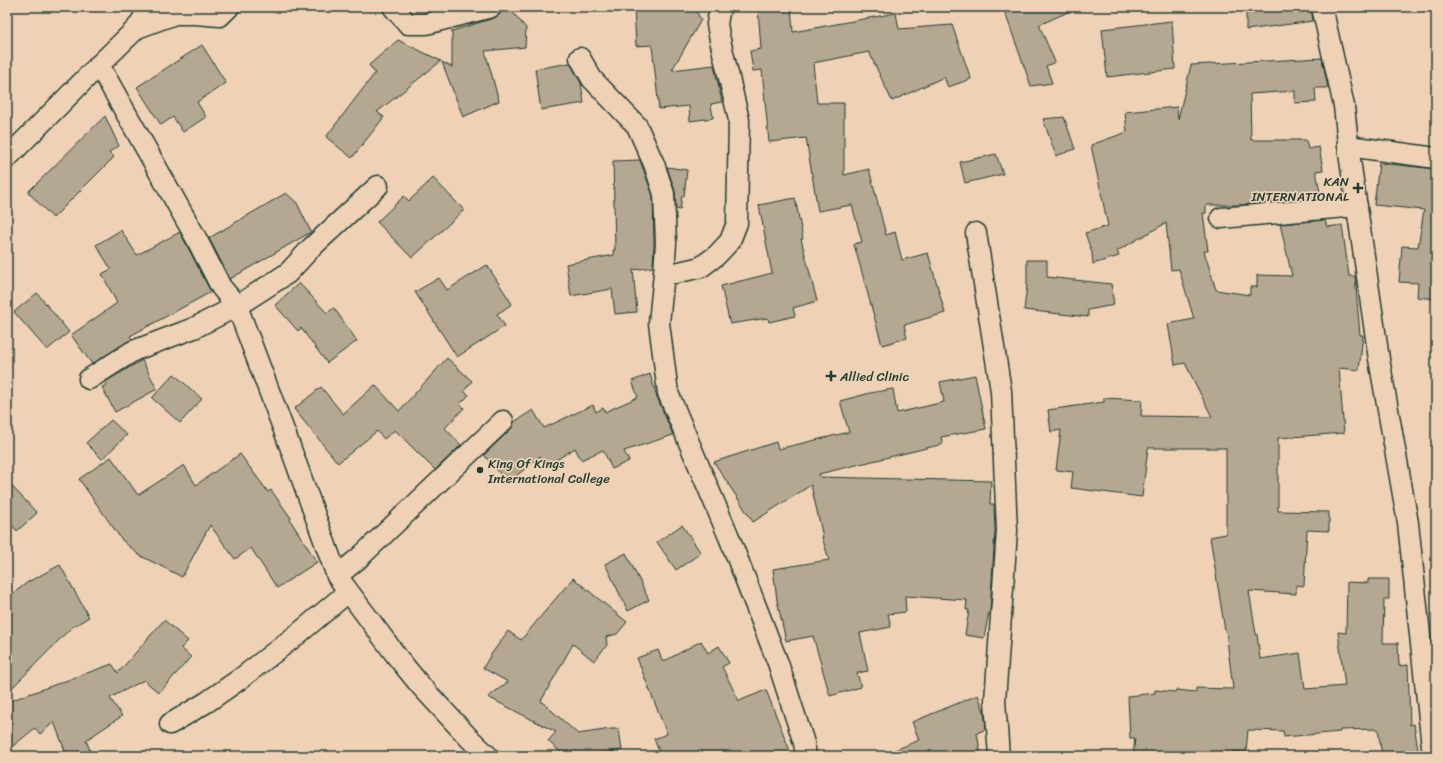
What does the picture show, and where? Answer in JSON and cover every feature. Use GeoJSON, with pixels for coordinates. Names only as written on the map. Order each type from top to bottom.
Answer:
{"type":"FeatureCollection","features":[{"type":"Feature","properties":{"kind":"street"},"geometry":{"type":"LineString","coordinates":[[7,158],[137,28],[150,7]]}},
{"type":"Feature","properties":{"kind":"street"},"geometry":{"type":"LineString","coordinates":[[137,28],[175,14],[220,16],[229,7]]}},
{"type":"Feature","properties":{"kind":"street"},"geometry":{"type":"LineString","coordinates":[[393,7],[408,24],[426,24],[491,7]]}},
{"type":"Feature","properties":{"kind":"street"},"geometry":{"type":"LineString","coordinates":[[664,273],[676,273],[701,267],[717,255],[730,241],[737,223],[739,120],[717,24],[720,7]]}},
{"type":"Feature","properties":{"kind":"street"},"geometry":{"type":"LineString","coordinates":[[1322,7],[1344,106],[1348,146],[1379,359],[1408,523],[1434,756]]}},
{"type":"Feature","properties":{"kind":"street"},"geometry":{"type":"LineString","coordinates":[[580,58],[592,79],[637,126],[654,164],[664,194],[666,243],[659,323],[668,394],[729,537],[778,663],[804,743],[806,756]]}},
{"type":"Feature","properties":{"kind":"street"},"geometry":{"type":"LineString","coordinates":[[99,65],[195,236],[221,287],[237,306],[342,584],[420,685],[469,738],[488,756]]}},
{"type":"Feature","properties":{"kind":"street"},"geometry":{"type":"LineString","coordinates":[[1348,146],[1436,158]]}},
{"type":"Feature","properties":{"kind":"street"},"geometry":{"type":"LineString","coordinates":[[89,379],[133,352],[194,328],[237,306],[288,273],[311,248],[378,186]]}},
{"type":"Feature","properties":{"kind":"street"},"geometry":{"type":"LineString","coordinates":[[1221,218],[1357,206]]}},
{"type":"Feature","properties":{"kind":"street"},"geometry":{"type":"LineString","coordinates":[[976,233],[1001,391],[1007,531],[996,701],[999,756]]}},
{"type":"Feature","properties":{"kind":"street"},"geometry":{"type":"LineString","coordinates":[[170,724],[207,702],[240,679],[298,634],[342,584],[365,553],[503,421]]}},
{"type":"Feature","properties":{"kind":"building"},"geometry":{"type":"Polygon","coordinates":[[[634,7],[694,7],[701,20],[672,70],[714,65],[722,102],[711,104],[713,118],[690,121],[689,106],[659,109],[652,45],[636,46],[634,7]]]}},
{"type":"Feature","properties":{"kind":"building"},"geometry":{"type":"Polygon","coordinates":[[[791,7],[793,32],[896,13],[899,29],[952,25],[971,79],[948,87],[944,77],[892,101],[869,52],[813,63],[817,103],[844,103],[844,175],[869,169],[886,235],[895,232],[902,260],[928,253],[945,313],[904,325],[907,338],[882,345],[854,244],[862,242],[852,205],[818,211],[806,138],[769,142],[762,70],[753,71],[750,51],[761,49],[758,8],[791,7]]]}},
{"type":"Feature","properties":{"kind":"building"},"geometry":{"type":"Polygon","coordinates":[[[1003,7],[1079,7],[1039,25],[1055,62],[1046,66],[1052,83],[1031,86],[1003,7]]]}},
{"type":"Feature","properties":{"kind":"building"},"geometry":{"type":"Polygon","coordinates":[[[1246,7],[1311,7],[1313,21],[1246,30],[1246,7]]]}},
{"type":"Feature","properties":{"kind":"building"},"geometry":{"type":"Polygon","coordinates":[[[509,8],[526,28],[525,47],[485,51],[499,101],[463,117],[442,62],[452,67],[452,31],[494,18],[509,8]]]}},
{"type":"Feature","properties":{"kind":"building"},"geometry":{"type":"Polygon","coordinates":[[[1172,21],[1175,69],[1107,77],[1102,29],[1172,21]]]}},
{"type":"Feature","properties":{"kind":"building"},"geometry":{"type":"Polygon","coordinates":[[[398,40],[441,61],[377,112],[384,117],[352,158],[326,137],[375,73],[369,65],[398,40]]]}},
{"type":"Feature","properties":{"kind":"building"},"geometry":{"type":"Polygon","coordinates":[[[202,45],[226,83],[197,102],[206,117],[183,132],[173,117],[161,125],[137,87],[202,45]]]}},
{"type":"Feature","properties":{"kind":"building"},"geometry":{"type":"Polygon","coordinates":[[[1322,58],[1328,88],[1315,88],[1316,102],[1295,103],[1295,91],[1250,94],[1251,140],[1306,140],[1308,149],[1319,147],[1323,170],[1316,171],[1321,198],[1241,205],[1206,205],[1206,213],[1203,213],[1208,251],[1204,251],[1216,290],[1250,295],[1250,287],[1257,287],[1257,275],[1292,276],[1280,224],[1325,220],[1327,227],[1342,225],[1349,276],[1355,276],[1360,335],[1363,335],[1359,370],[1339,368],[1344,433],[1278,438],[1278,511],[1329,512],[1329,531],[1307,530],[1304,586],[1296,585],[1296,594],[1249,591],[1260,659],[1300,653],[1305,689],[1345,686],[1338,632],[1346,633],[1347,582],[1368,583],[1368,579],[1389,579],[1389,599],[1384,599],[1383,643],[1398,643],[1399,666],[1408,665],[1410,725],[1414,724],[1419,756],[1382,756],[1378,729],[1340,730],[1340,732],[1284,737],[1283,731],[1248,730],[1246,752],[1233,751],[1233,756],[1133,756],[1135,738],[1130,738],[1128,696],[1155,693],[1155,690],[1196,692],[1196,688],[1233,689],[1226,631],[1210,537],[1226,534],[1226,448],[1148,448],[1142,497],[1071,488],[1073,472],[1056,470],[1061,430],[1051,432],[1048,410],[1104,402],[1104,398],[1142,400],[1141,416],[1212,417],[1185,363],[1175,365],[1168,324],[1194,319],[1179,269],[1171,270],[1166,223],[1117,251],[1119,256],[1093,264],[1092,253],[1085,233],[1108,226],[1091,145],[1127,132],[1125,112],[1177,107],[1178,119],[1191,65],[1322,58]]]}},
{"type":"Feature","properties":{"kind":"building"},"geometry":{"type":"Polygon","coordinates":[[[570,63],[581,83],[584,103],[541,110],[535,69],[570,63]]]}},
{"type":"Feature","properties":{"kind":"building"},"geometry":{"type":"Polygon","coordinates":[[[105,116],[119,146],[109,152],[114,157],[53,218],[28,192],[105,116]]]}},
{"type":"Feature","properties":{"kind":"building"},"geometry":{"type":"Polygon","coordinates":[[[1064,117],[1075,149],[1056,156],[1043,119],[1064,117]]]}},
{"type":"Feature","properties":{"kind":"building"},"geometry":{"type":"Polygon","coordinates":[[[996,154],[1003,174],[965,183],[960,162],[996,154]]]}},
{"type":"Feature","properties":{"kind":"building"},"geometry":{"type":"Polygon","coordinates":[[[640,160],[653,196],[653,267],[633,270],[637,312],[615,314],[612,289],[571,296],[566,264],[614,255],[613,161],[640,160]]]}},
{"type":"Feature","properties":{"kind":"building"},"geometry":{"type":"Polygon","coordinates":[[[1379,163],[1436,169],[1436,299],[1417,297],[1418,283],[1399,282],[1402,246],[1418,247],[1424,210],[1374,205],[1379,163]]]}},
{"type":"Feature","properties":{"kind":"building"},"geometry":{"type":"Polygon","coordinates":[[[667,167],[687,170],[684,196],[682,196],[680,210],[676,209],[675,191],[667,167]]]}},
{"type":"Feature","properties":{"kind":"building"},"geometry":{"type":"Polygon","coordinates":[[[433,178],[464,210],[412,258],[377,222],[404,196],[409,201],[433,178]]]}},
{"type":"Feature","properties":{"kind":"building"},"geometry":{"type":"Polygon","coordinates":[[[286,193],[297,203],[311,232],[230,279],[209,238],[286,193]]]}},
{"type":"Feature","properties":{"kind":"building"},"geometry":{"type":"Polygon","coordinates":[[[795,198],[803,239],[801,239],[817,301],[793,308],[795,316],[769,322],[768,318],[730,324],[721,286],[772,273],[759,205],[795,198]]]}},
{"type":"Feature","properties":{"kind":"building"},"geometry":{"type":"Polygon","coordinates":[[[121,230],[137,255],[180,232],[211,292],[130,336],[132,339],[92,364],[71,335],[117,303],[102,274],[111,269],[96,245],[121,230]]]}},
{"type":"Feature","properties":{"kind":"building"},"geometry":{"type":"Polygon","coordinates":[[[1027,260],[1047,260],[1047,277],[1111,284],[1114,305],[1088,310],[1088,317],[1024,310],[1027,285],[1027,260]]]}},
{"type":"Feature","properties":{"kind":"building"},"geometry":{"type":"Polygon","coordinates":[[[487,265],[512,304],[497,314],[505,326],[457,357],[415,292],[439,278],[447,290],[487,265]]]}},
{"type":"Feature","properties":{"kind":"building"},"geometry":{"type":"Polygon","coordinates":[[[299,283],[327,313],[334,308],[357,341],[327,363],[301,328],[298,331],[275,305],[299,283]]]}},
{"type":"Feature","properties":{"kind":"building"},"geometry":{"type":"Polygon","coordinates":[[[37,293],[69,332],[47,350],[14,312],[37,293]]]}},
{"type":"Feature","properties":{"kind":"building"},"geometry":{"type":"Polygon","coordinates":[[[447,358],[472,381],[464,391],[469,395],[460,404],[464,408],[445,428],[461,445],[435,470],[395,430],[384,439],[377,431],[338,463],[294,409],[321,387],[343,414],[375,385],[399,411],[447,358]]]}},
{"type":"Feature","properties":{"kind":"building"},"geometry":{"type":"Polygon","coordinates":[[[142,360],[157,389],[115,412],[102,387],[107,385],[105,382],[142,360]]]}},
{"type":"Feature","properties":{"kind":"building"},"geometry":{"type":"Polygon","coordinates":[[[174,374],[202,399],[180,423],[152,398],[174,374]]]}},
{"type":"Feature","properties":{"kind":"building"},"geometry":{"type":"Polygon","coordinates":[[[650,374],[657,397],[673,435],[624,451],[629,461],[612,469],[603,450],[581,460],[575,448],[547,466],[540,456],[508,483],[484,455],[511,429],[514,422],[533,410],[544,428],[593,405],[596,412],[603,408],[605,412],[638,397],[632,381],[650,374]]]}},
{"type":"Feature","properties":{"kind":"building"},"geometry":{"type":"Polygon","coordinates":[[[975,375],[986,429],[941,437],[943,444],[819,474],[820,477],[991,481],[990,504],[994,504],[995,531],[990,612],[984,638],[965,635],[969,610],[966,610],[967,600],[905,596],[906,612],[888,614],[891,627],[860,633],[868,671],[857,673],[861,687],[830,696],[813,636],[786,641],[777,600],[773,569],[829,560],[822,537],[811,485],[753,522],[714,462],[776,442],[778,449],[849,432],[840,401],[893,389],[897,413],[944,402],[940,382],[975,375]]]}},
{"type":"Feature","properties":{"kind":"building"},"geometry":{"type":"Polygon","coordinates":[[[111,420],[127,435],[102,459],[86,443],[111,420]]]}},
{"type":"Feature","properties":{"kind":"building"},"geometry":{"type":"Polygon","coordinates":[[[240,454],[268,492],[271,490],[291,518],[290,520],[317,562],[277,588],[251,548],[235,559],[210,525],[182,577],[139,555],[122,540],[79,479],[111,457],[138,495],[184,465],[196,485],[240,454]]]}},
{"type":"Feature","properties":{"kind":"building"},"geometry":{"type":"Polygon","coordinates":[[[7,481],[37,513],[17,531],[7,520],[7,481]]]}},
{"type":"Feature","properties":{"kind":"building"},"geometry":{"type":"Polygon","coordinates":[[[682,525],[701,553],[676,570],[657,542],[682,525]]]}},
{"type":"Feature","properties":{"kind":"building"},"geometry":{"type":"Polygon","coordinates":[[[626,553],[649,600],[628,611],[605,564],[626,553]]]}},
{"type":"Feature","properties":{"kind":"building"},"geometry":{"type":"Polygon","coordinates":[[[60,565],[89,617],[71,628],[7,693],[7,598],[28,582],[60,565]]]}},
{"type":"Feature","properties":{"kind":"building"},"geometry":{"type":"Polygon","coordinates":[[[573,578],[627,622],[617,634],[606,637],[607,645],[594,661],[573,644],[541,701],[578,734],[619,729],[622,750],[580,756],[565,756],[548,741],[556,732],[488,697],[508,682],[483,668],[490,656],[508,631],[521,640],[573,578]]]}},
{"type":"Feature","properties":{"kind":"building"},"geometry":{"type":"Polygon","coordinates":[[[164,620],[188,641],[181,648],[191,657],[159,693],[144,680],[110,698],[122,716],[86,740],[92,756],[67,756],[54,722],[40,734],[35,728],[7,751],[7,702],[112,664],[118,673],[164,620]]]}},
{"type":"Feature","properties":{"kind":"building"},"geometry":{"type":"Polygon","coordinates":[[[701,641],[708,653],[719,646],[729,663],[722,667],[739,701],[766,690],[792,756],[661,756],[654,739],[667,734],[637,658],[658,650],[663,662],[701,641]]]}},
{"type":"Feature","properties":{"kind":"building"},"geometry":{"type":"Polygon","coordinates":[[[978,695],[984,711],[986,729],[977,733],[981,756],[881,756],[919,740],[912,722],[978,695]]]}},
{"type":"Feature","properties":{"kind":"place","name":"KAN INTERNATIONAL"},"geometry":{"type":"Point","coordinates":[1358,188]}},
{"type":"Feature","properties":{"kind":"place","name":"Allied Clinic"},"geometry":{"type":"Point","coordinates":[831,376]}},
{"type":"Feature","properties":{"kind":"place","name":"King Of Kings International College"},"geometry":{"type":"Point","coordinates":[480,470]}}]}
